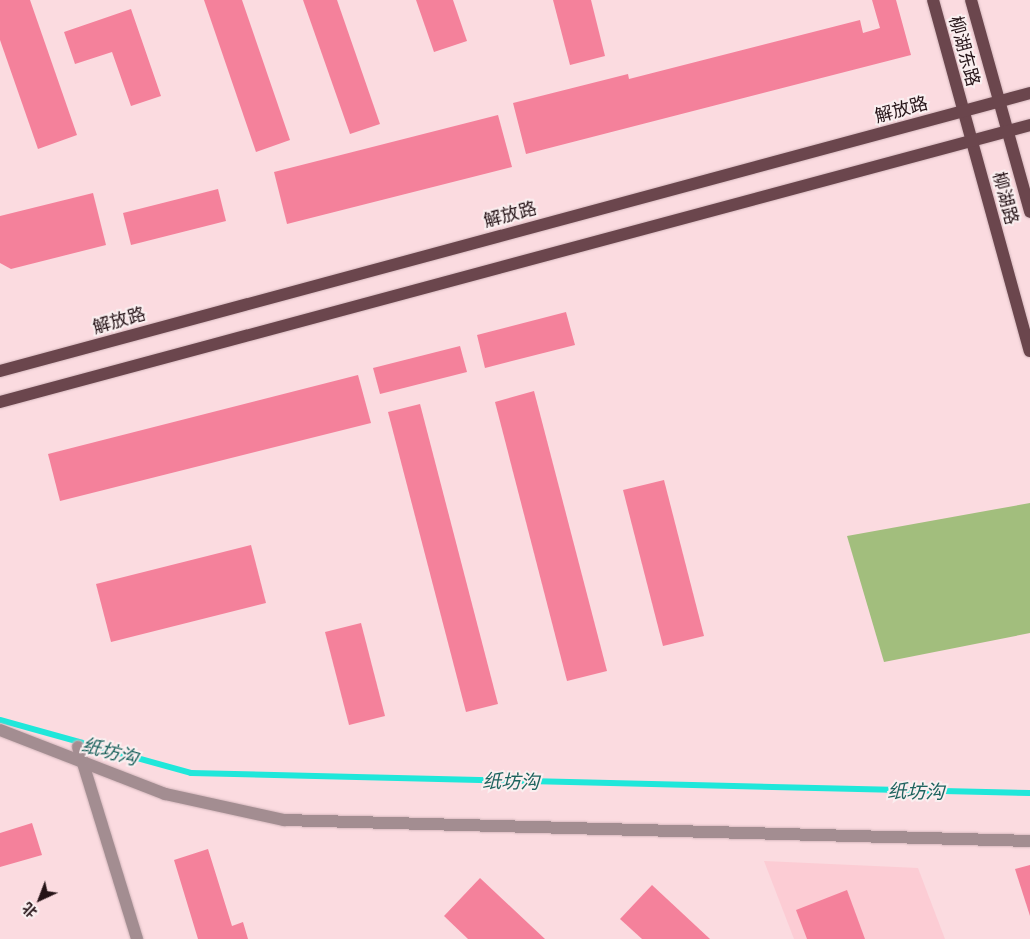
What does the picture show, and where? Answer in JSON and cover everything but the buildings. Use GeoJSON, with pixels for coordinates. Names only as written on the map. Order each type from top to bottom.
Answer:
{"type":"FeatureCollection","features":[{"type":"Feature","properties":{"kind":"main road","name":"柳湖东路"},"geometry":{"type":"LineString","coordinates":[[933,0],[964,111]]}},
{"type":"Feature","properties":{"kind":"main road","name":"柳湖东路"},"geometry":{"type":"LineString","coordinates":[[972,0],[999,101]]}},
{"type":"Feature","properties":{"kind":"main road","name":"解放路"},"geometry":{"type":"LineString","coordinates":[[0,371],[1030,93]]}},
{"type":"Feature","properties":{"kind":"main road","name":"柳湖路"},"geometry":{"type":"LineString","coordinates":[[999,101],[1030,212]]}},
{"type":"Feature","properties":{"kind":"main road","name":"柳湖路"},"geometry":{"type":"LineString","coordinates":[[964,111],[1030,351]]}},
{"type":"Feature","properties":{"kind":"main road"},"geometry":{"type":"LineString","coordinates":[[0,402],[1030,125]]}},
{"type":"Feature","properties":{"kind":"street"},"geometry":{"type":"LineString","coordinates":[[0,730],[84,764],[202,805],[284,820],[1030,840]]}},
{"type":"Feature","properties":{"kind":"street"},"geometry":{"type":"LineString","coordinates":[[78,747],[137,939]]}},
{"type":"Feature","properties":{"kind":"shaded area"},"geometry":{"type":"Polygon","coordinates":[[[764,861],[918,868],[945,939],[794,939],[764,861]]]}},
{"type":"Feature","properties":{"kind":"green space"},"geometry":{"type":"Polygon","coordinates":[[[1030,503],[1030,633],[884,662],[847,536],[1030,503]]]}},
{"type":"Feature","properties":{"kind":"waterway","name":"纸坊沟"},"geometry":{"type":"LineString","coordinates":[[0,720],[191,773],[1030,793]]}}]}
